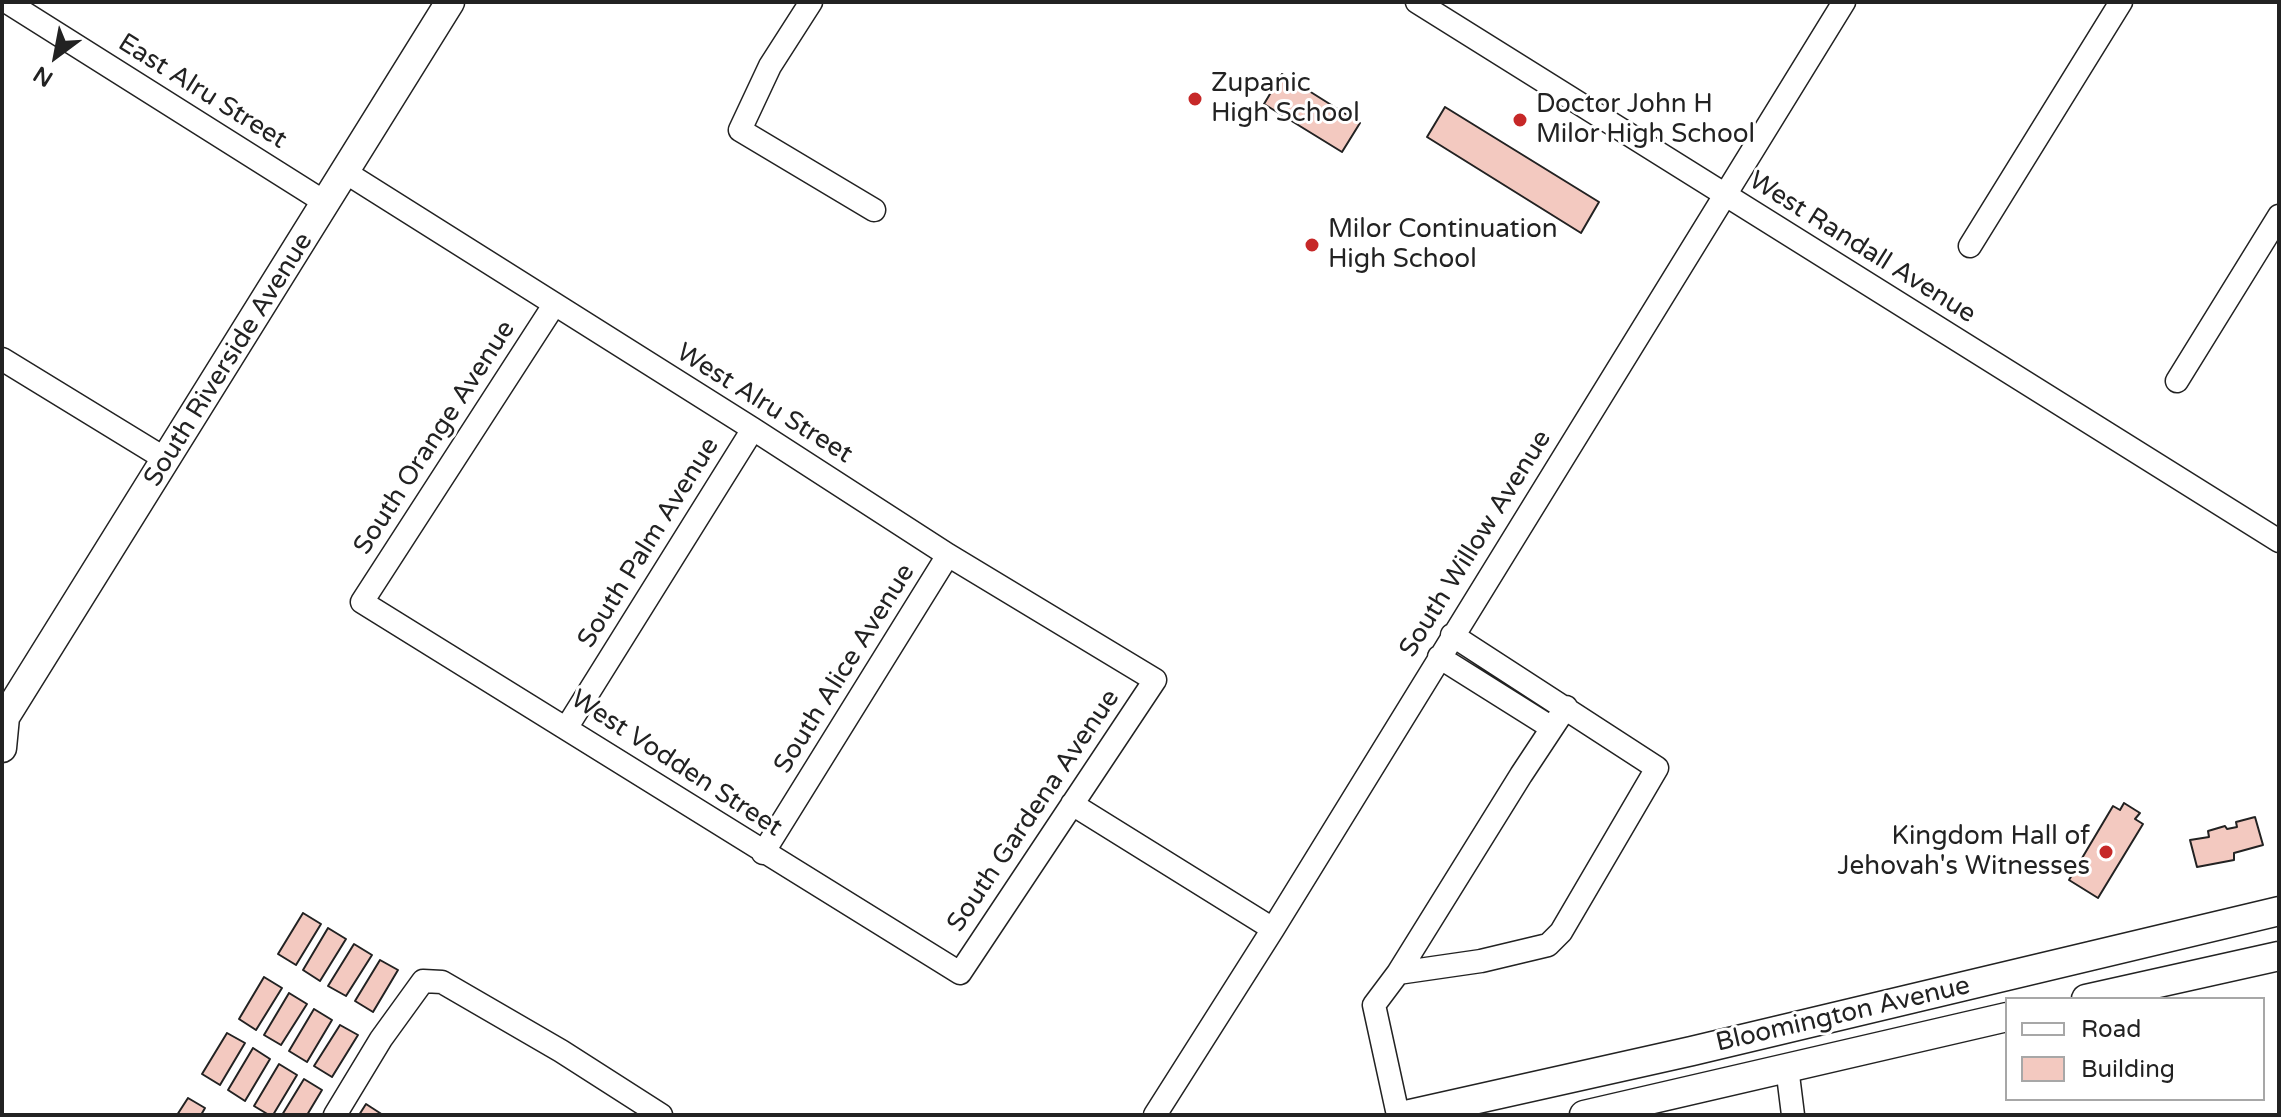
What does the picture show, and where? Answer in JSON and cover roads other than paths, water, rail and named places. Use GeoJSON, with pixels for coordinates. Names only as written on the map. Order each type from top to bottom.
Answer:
{"type":"FeatureCollection","features":[{"type":"Feature","properties":{"kind":"main road","name":"South Riverside Avenue"},"geometry":{"type":"LineString","coordinates":[[2,748],[3,717],[167,460],[450,2]]}},
{"type":"Feature","properties":{"kind":"main road","name":"Bloomington Avenue"},"geometry":{"type":"LineString","coordinates":[[1406,1115],[1692,1051],[2279,911]]}},
{"type":"Feature","properties":{"kind":"main road"},"geometry":{"type":"LineString","coordinates":[[2095,997],[2279,956]]}},
{"type":"Feature","properties":{"kind":"main road","name":"Bloomington Avenue"},"geometry":{"type":"LineString","coordinates":[[1584,1115],[2005,1017]]}},
{"type":"Feature","properties":{"kind":"street","name":"East Alru Street"},"geometry":{"type":"LineString","coordinates":[[7,2],[326,203]]}},
{"type":"Feature","properties":{"kind":"street"},"geometry":{"type":"LineString","coordinates":[[811,2],[770,66],[740,130],[874,210]]}},
{"type":"Feature","properties":{"kind":"street","name":"West Randall Avenue"},"geometry":{"type":"LineString","coordinates":[[1417,2],[2279,541]]}},
{"type":"Feature","properties":{"kind":"street","name":"South Willow Avenue"},"geometry":{"type":"LineString","coordinates":[[1155,1115],[1273,929],[1844,2]]}},
{"type":"Feature","properties":{"kind":"street"},"geometry":{"type":"LineString","coordinates":[[1970,246],[2121,2]]}},
{"type":"Feature","properties":{"kind":"street","name":"West Alru Street"},"geometry":{"type":"LineString","coordinates":[[345,172],[948,555],[1155,680]]}},
{"type":"Feature","properties":{"kind":"street"},"geometry":{"type":"LineString","coordinates":[[2177,381],[2279,216]]}},
{"type":"Feature","properties":{"kind":"street","name":"South Orange Avenue"},"geometry":{"type":"LineString","coordinates":[[362,602],[554,305]]}},
{"type":"Feature","properties":{"kind":"street"},"geometry":{"type":"LineString","coordinates":[[2,359],[167,460]]}},
{"type":"Feature","properties":{"kind":"street","name":"South Palm Avenue"},"geometry":{"type":"LineString","coordinates":[[567,727],[753,429]]}},
{"type":"Feature","properties":{"kind":"street","name":"South Alice Avenue"},"geometry":{"type":"LineString","coordinates":[[763,853],[948,555]]}},
{"type":"Feature","properties":{"kind":"street","name":"West Vodden Street"},"geometry":{"type":"LineString","coordinates":[[362,602],[960,973]]}},
{"type":"Feature","properties":{"kind":"street"},"geometry":{"type":"LineString","coordinates":[[1398,973],[1481,961],[1548,945],[1561,932],[1657,768],[1452,635]]}},
{"type":"Feature","properties":{"kind":"street"},"geometry":{"type":"LineString","coordinates":[[1439,657],[1552,728]]}},
{"type":"Feature","properties":{"kind":"street","name":"South Gardena Avenue"},"geometry":{"type":"LineString","coordinates":[[960,973],[1155,680]]}},
{"type":"Feature","properties":{"kind":"street"},"geometry":{"type":"LineString","coordinates":[[1398,1115],[1374,1005],[1398,973],[1566,707]]}},
{"type":"Feature","properties":{"kind":"street"},"geometry":{"type":"LineString","coordinates":[[1072,804],[1273,929]]}},
{"type":"Feature","properties":{"kind":"street"},"geometry":{"type":"LineString","coordinates":[[335,1115],[381,1039],[423,981],[442,982],[561,1051],[661,1115]]}},
{"type":"Feature","properties":{"kind":"street"},"geometry":{"type":"LineString","coordinates":[[1787,1067],[1793,1115]]}},
{"type":"Feature","properties":{"kind":"place","name":"Zupanic High School"},"geometry":{"type":"Point","coordinates":[1195,99]}},
{"type":"Feature","properties":{"kind":"place","name":"Doctor John H Milor High School"},"geometry":{"type":"Point","coordinates":[1520,120]}},
{"type":"Feature","properties":{"kind":"place","name":"Milor Continuation High School"},"geometry":{"type":"Point","coordinates":[1312,245]}},
{"type":"Feature","properties":{"kind":"place","name":"Kingdom Hall of Jehovah's Witnesses"},"geometry":{"type":"Point","coordinates":[2106,852]}}]}
